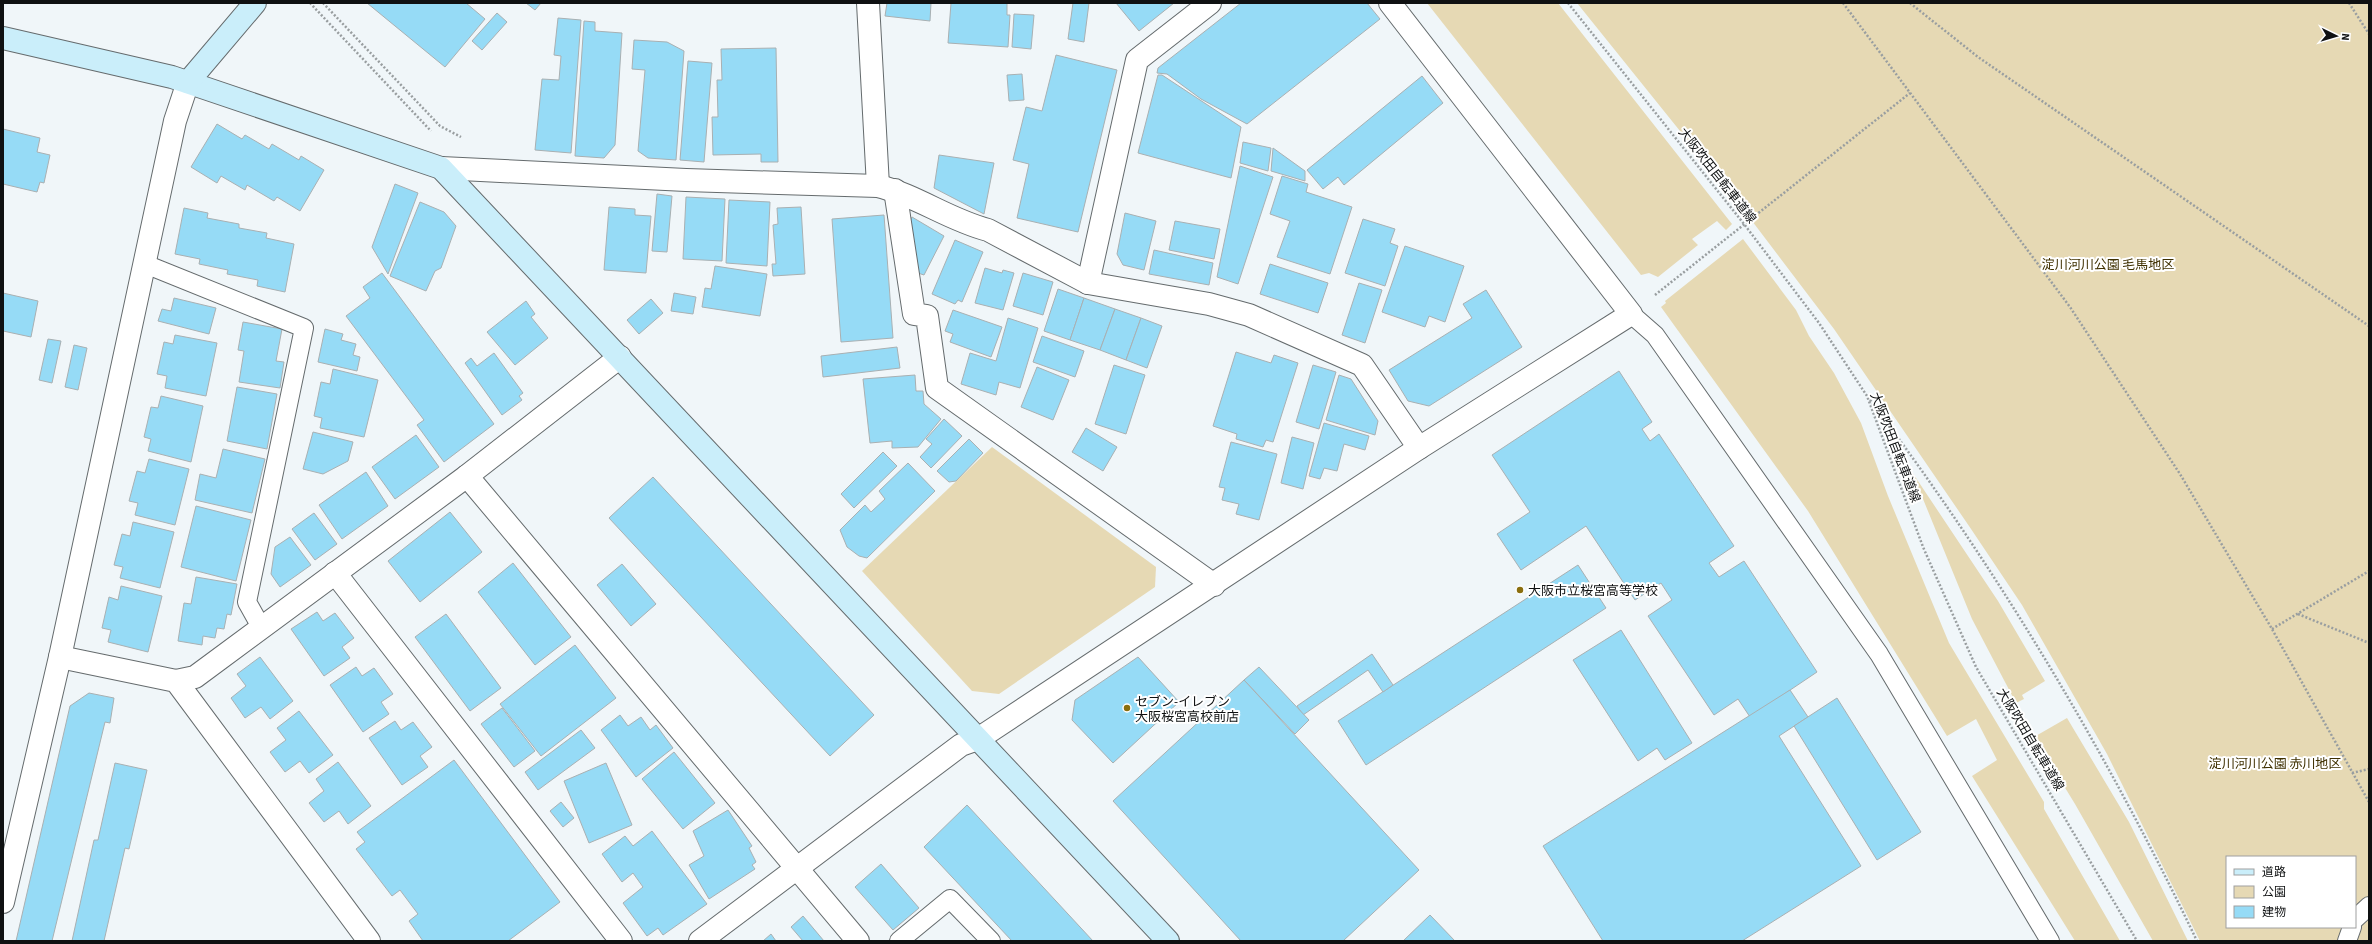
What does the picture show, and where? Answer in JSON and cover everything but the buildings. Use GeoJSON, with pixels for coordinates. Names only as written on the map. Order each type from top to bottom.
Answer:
{"type":"FeatureCollection","features":[{"type":"Feature","properties":{"kind":"street"},"geometry":{"type":"LineString","coordinates":[[3,902],[60,657],[175,121],[188,82],[255,3]]}},
{"type":"Feature","properties":{"kind":"street"},"geometry":{"type":"LineString","coordinates":[[868,3],[886,188],[914,314],[927,316],[937,388],[1214,585]]}},
{"type":"Feature","properties":{"kind":"street"},"geometry":{"type":"LineString","coordinates":[[1088,283],[1137,60],[1210,3]]}},
{"type":"Feature","properties":{"kind":"street"},"geometry":{"type":"LineString","coordinates":[[700,941],[961,745],[978,739],[1214,585],[1419,448],[1631,314],[1390,3]]}},
{"type":"Feature","properties":{"kind":"street"},"geometry":{"type":"LineString","coordinates":[[3,38],[188,82],[441,168],[886,188],[974,226],[988,230],[1088,283],[1209,304],[1250,315],[1362,365],[1419,448]]}},
{"type":"Feature","properties":{"kind":"street"},"geometry":{"type":"LineString","coordinates":[[441,168],[1168,941]]}},
{"type":"Feature","properties":{"kind":"street"},"geometry":{"type":"LineString","coordinates":[[60,657],[176,681],[195,677],[467,476],[620,357]]}},
{"type":"Feature","properties":{"kind":"street"},"geometry":{"type":"LineString","coordinates":[[467,476],[858,941]]}},
{"type":"Feature","properties":{"kind":"street"},"geometry":{"type":"LineString","coordinates":[[335,573],[621,941]]}},
{"type":"Feature","properties":{"kind":"street"},"geometry":{"type":"LineString","coordinates":[[176,681],[369,941]]}},
{"type":"Feature","properties":{"kind":"lane"},"geometry":{"type":"LineString","coordinates":[[145,264],[304,328],[247,602],[261,627]]}},
{"type":"Feature","properties":{"kind":"lane"},"geometry":{"type":"LineString","coordinates":[[1631,314],[1655,335],[1879,654],[2050,941]]}},
{"type":"Feature","properties":{"kind":"lane"},"geometry":{"type":"LineString","coordinates":[[899,941],[950,899],[991,941]]}},
{"type":"Feature","properties":{"kind":"lane"},"geometry":{"type":"LineString","coordinates":[[2356,918],[2369,906]]}},
{"type":"Feature","properties":{"kind":"lane"},"geometry":{"type":"LineString","coordinates":[[2347,941],[2352,928]]}},
{"type":"Feature","properties":{"kind":"path"},"geometry":{"type":"LineString","coordinates":[[310,3],[433,133]]}},
{"type":"Feature","properties":{"kind":"path"},"geometry":{"type":"LineString","coordinates":[[323,3],[440,126],[468,141]]}},
{"type":"Feature","properties":{"kind":"path","name":"大阪吹田自転車道線"},"geometry":{"type":"LineString","coordinates":[[1568,3],[1744,224],[1819,323],[1867,396],[1924,547],[1976,667],[2137,941]]}},
{"type":"Feature","properties":{"kind":"path"},"geometry":{"type":"LineString","coordinates":[[1843,3],[2070,307],[2180,474],[2272,629],[2369,802]]}},
{"type":"Feature","properties":{"kind":"path"},"geometry":{"type":"LineString","coordinates":[[1910,3],[1978,57],[2369,326]]}},
{"type":"Feature","properties":{"kind":"path"},"geometry":{"type":"LineString","coordinates":[[2349,3],[2369,34]]}},
{"type":"Feature","properties":{"kind":"path"},"geometry":{"type":"LineString","coordinates":[[1631,314],[1910,93]]}},
{"type":"Feature","properties":{"kind":"path"},"geometry":{"type":"LineString","coordinates":[[1867,396],[1917,462],[2031,636],[2124,795],[2197,941]]}},
{"type":"Feature","properties":{"kind":"path"},"geometry":{"type":"LineString","coordinates":[[2272,629],[2369,571]]}},
{"type":"Feature","properties":{"kind":"path"},"geometry":{"type":"LineString","coordinates":[[2298,614],[2369,643]]}},
{"type":"Feature","properties":{"kind":"path"},"geometry":{"type":"LineString","coordinates":[[2352,773],[2369,769]]}},
{"type":"Feature","properties":{"kind":"green space"},"geometry":{"type":"Polygon","coordinates":[[[1427,3],[1558,3],[1732,224],[1726,230],[1717,221],[1692,239],[1698,245],[1658,277],[1649,273],[1641,275],[1427,3]]]}},
{"type":"Feature","properties":{"kind":"green space","name":"淀川河川公園 毛馬地区"},"geometry":{"type":"Polygon","coordinates":[[[1577,3],[2369,3],[2369,941],[2200,941],[2107,754],[2022,605],[1834,329],[1746,213],[1577,3]]]}},
{"type":"Feature","properties":{"kind":"green space"},"geometry":{"type":"Polygon","coordinates":[[[1743,239],[1796,310],[1809,336],[1834,373],[1861,423],[1888,496],[1949,643],[2044,802],[2044,809],[2120,941],[2075,941],[1972,776],[1997,760],[1976,719],[1947,736],[1808,511],[1661,307],[1666,303],[1665,301],[1743,239]]]}},
{"type":"Feature","properties":{"kind":"green space"},"geometry":{"type":"Polygon","coordinates":[[[992,447],[1156,567],[1155,587],[999,694],[972,691],[862,571],[992,447]]]}},
{"type":"Feature","properties":{"kind":"green space"},"geometry":{"type":"Polygon","coordinates":[[[1912,472],[1998,601],[2045,681],[2022,695],[2024,699],[2016,703],[1972,619],[1912,472]]]}},
{"type":"Feature","properties":{"kind":"green space"},"geometry":{"type":"Polygon","coordinates":[[[2067,718],[2129,822],[2188,941],[2153,941],[2075,804],[2034,737],[2067,718]]]}},
{"type":"Feature","properties":{"kind":"place","name":"大阪市立桜宮高等学校"},"geometry":{"type":"Point","coordinates":[1520,590]}},
{"type":"Feature","properties":{"kind":"place","name":"セブン-イレブン 大阪桜宮高校前店"},"geometry":{"type":"Point","coordinates":[1127,708]}},
{"type":"Feature","properties":{"kind":"park label","name":"淀川河川公園 赤川地区"},"geometry":{"type":"Point","coordinates":[2275,763]}}]}
